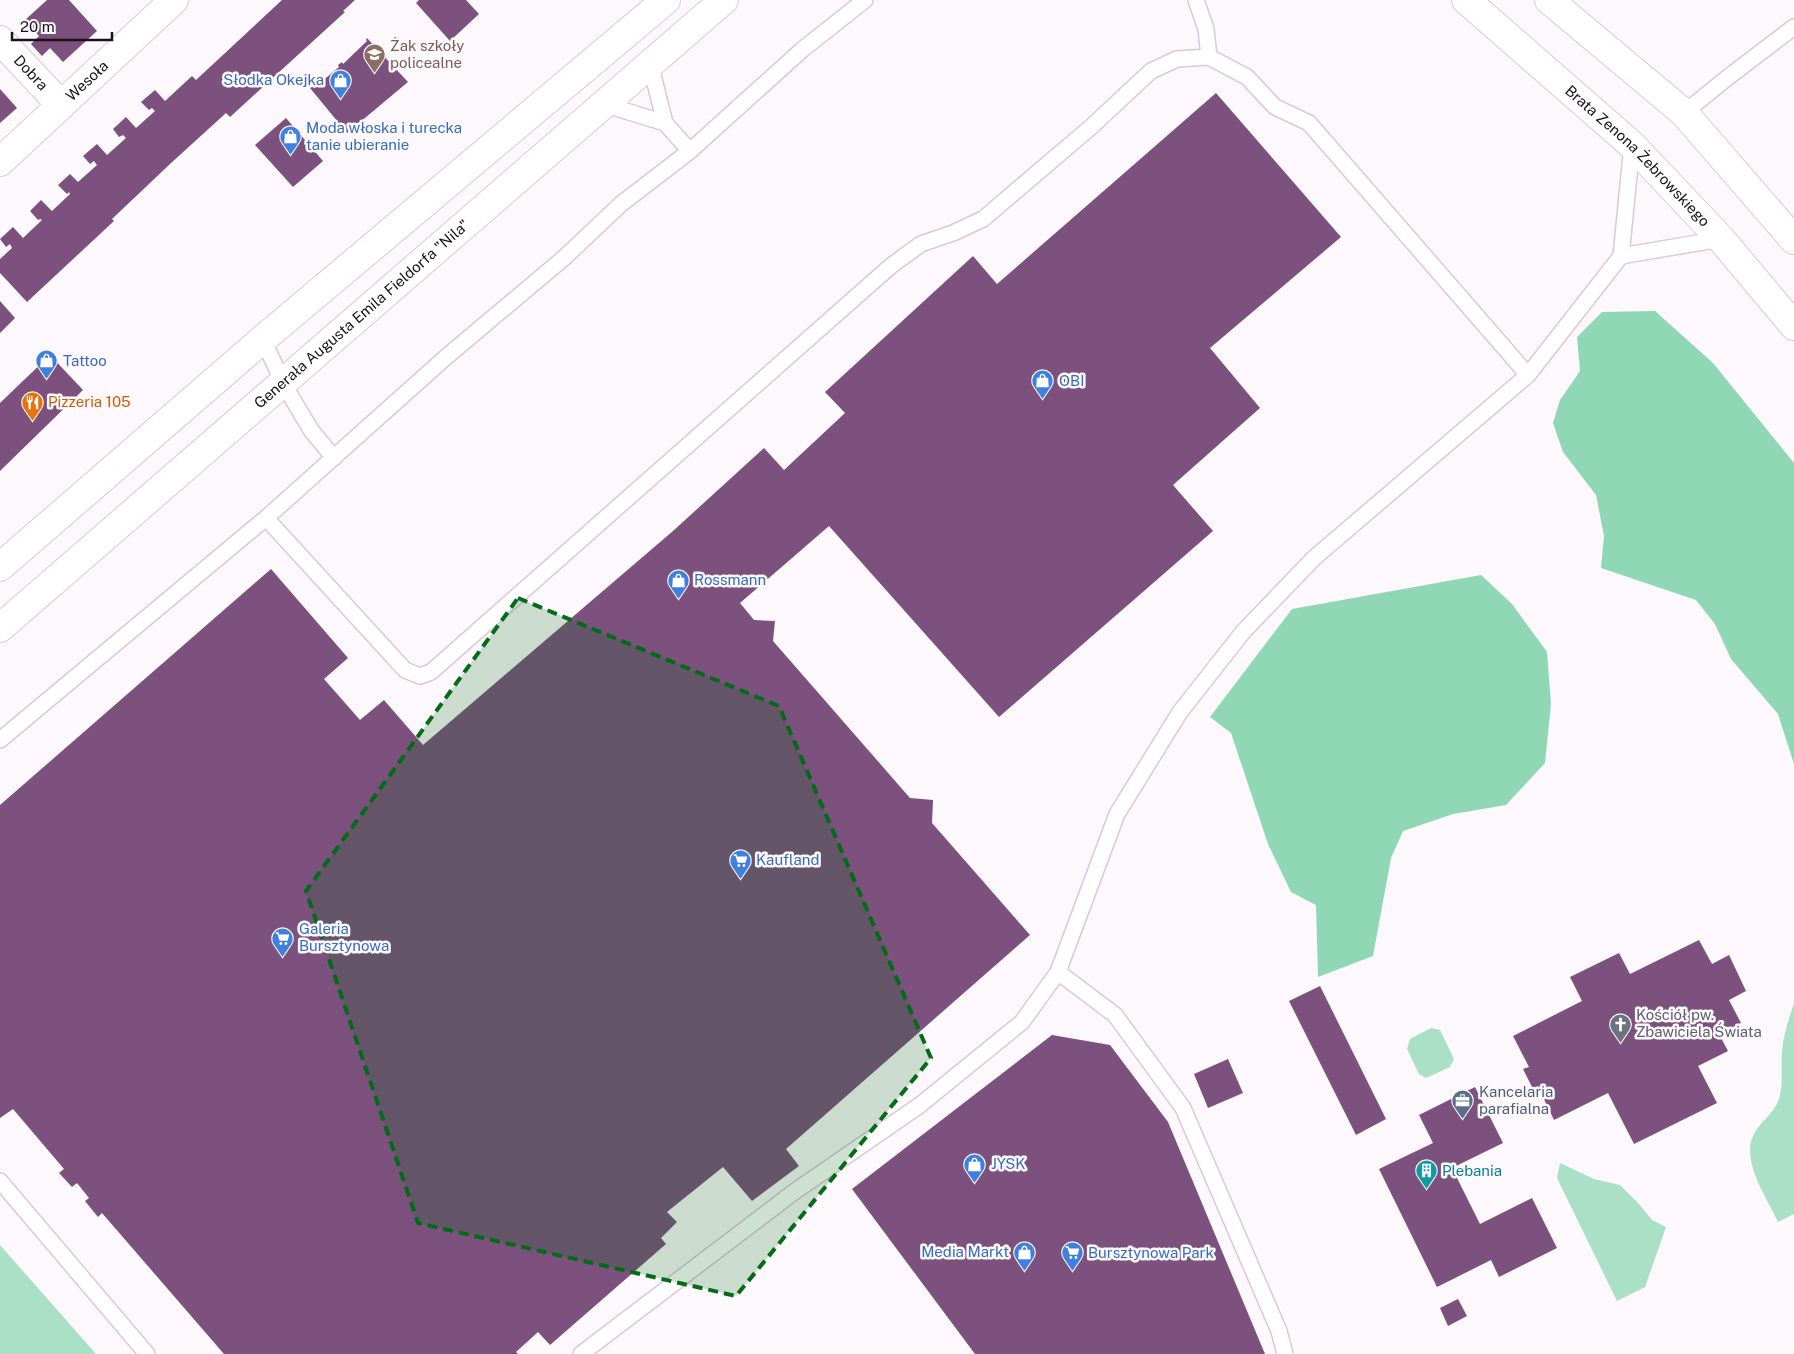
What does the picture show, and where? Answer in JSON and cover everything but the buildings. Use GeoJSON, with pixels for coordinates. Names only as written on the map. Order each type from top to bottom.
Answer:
{"type":"FeatureCollection","features":[{"type":"Feature","properties":{"kind":"street","name":"Wesoła"},"geometry":{"type":"LineString","coordinates":[[0,162],[174,0]]}},
{"type":"Feature","properties":{"kind":"street"},"geometry":{"type":"LineString","coordinates":[[0,567],[263,339],[666,0]]}},
{"type":"Feature","properties":{"kind":"street","name":"Generała Augusta Emila Fieldorfa \"Nila\""},"geometry":{"type":"LineString","coordinates":[[0,628],[724,0]]}},
{"type":"Feature","properties":{"kind":"street","name":"Brata Zenona Żebrowskiego"},"geometry":{"type":"LineString","coordinates":[[1466,0],[1632,145],[1721,238],[1794,326]]}},
{"type":"Feature","properties":{"kind":"street"},"geometry":{"type":"LineString","coordinates":[[1549,0],[1684,113],[1794,240]]}},
{"type":"Feature","properties":{"kind":"street","name":"Dobra"},"geometry":{"type":"LineString","coordinates":[[0,40],[61,105]]}},
{"type":"Feature","properties":{"kind":"lane"},"geometry":{"type":"LineString","coordinates":[[0,740],[266,518],[445,358],[565,257],[621,204],[690,151],[803,49],[865,0]]}},
{"type":"Feature","properties":{"kind":"lane"},"geometry":{"type":"LineString","coordinates":[[1196,0],[1206,29],[1209,57]]}},
{"type":"Feature","properties":{"kind":"lane"},"geometry":{"type":"LineString","coordinates":[[1684,113],[1794,26]]}},
{"type":"Feature","properties":{"kind":"lane"},"geometry":{"type":"LineString","coordinates":[[266,518],[405,670],[420,676],[431,672],[661,471],[892,265],[922,244],[953,233],[983,219],[1091,128],[1151,71],[1177,59],[1209,57],[1247,77],[1275,107],[1309,124],[1528,375]]}},
{"type":"Feature","properties":{"kind":"lane"},"geometry":{"type":"LineString","coordinates":[[650,63],[665,123],[690,151]]}},
{"type":"Feature","properties":{"kind":"lane"},"geometry":{"type":"LineString","coordinates":[[603,104],[665,123]]}},
{"type":"Feature","properties":{"kind":"lane"},"geometry":{"type":"LineString","coordinates":[[581,1354],[794,1192],[920,1105],[1022,1022],[1058,972],[1117,814],[1180,712],[1237,639],[1314,558],[1528,375],[1621,256],[1632,145]]}},
{"type":"Feature","properties":{"kind":"lane"},"geometry":{"type":"LineString","coordinates":[[1621,256],[1721,238]]}},
{"type":"Feature","properties":{"kind":"lane"},"geometry":{"type":"LineString","coordinates":[[263,339],[283,382],[311,430],[334,458]]}},
{"type":"Feature","properties":{"kind":"lane"},"geometry":{"type":"LineString","coordinates":[[1058,972],[1115,1015],[1183,1108],[1278,1331],[1285,1354]]}},
{"type":"Feature","properties":{"kind":"lane"},"geometry":{"type":"LineString","coordinates":[[0,1181],[147,1354]]}},
{"type":"Feature","properties":{"kind":"highlighted area"},"geometry":{"type":"Polygon","coordinates":[[[518,598],[779,706],[931,1058],[736,1296],[418,1223],[306,891],[518,598]]]}},
{"type":"Feature","properties":{"kind":"green space"},"geometry":{"type":"Polygon","coordinates":[[[1655,311],[1713,363],[1794,463],[1794,764],[1778,714],[1731,659],[1715,624],[1696,600],[1601,568],[1604,536],[1596,495],[1563,452],[1553,423],[1560,400],[1580,371],[1577,337],[1602,312],[1655,311]]]}},
{"type":"Feature","properties":{"kind":"green space"},"geometry":{"type":"Polygon","coordinates":[[[1481,575],[1512,604],[1547,652],[1551,704],[1545,763],[1506,805],[1453,814],[1403,831],[1391,858],[1373,956],[1318,977],[1316,905],[1291,892],[1268,844],[1231,733],[1210,717],[1292,609],[1481,575]]]}},
{"type":"Feature","properties":{"kind":"green space"},"geometry":{"type":"Polygon","coordinates":[[[1794,1003],[1794,1214],[1778,1222],[1757,1180],[1750,1157],[1750,1146],[1753,1136],[1772,1112],[1780,1095],[1782,1052],[1794,1003]]]}},
{"type":"Feature","properties":{"kind":"green space"},"geometry":{"type":"Polygon","coordinates":[[[1431,1028],[1440,1030],[1454,1059],[1450,1067],[1426,1078],[1419,1074],[1407,1049],[1410,1039],[1431,1028]]]}},
{"type":"Feature","properties":{"kind":"green space"},"geometry":{"type":"Polygon","coordinates":[[[1560,1163],[1594,1179],[1620,1185],[1652,1220],[1666,1227],[1645,1287],[1617,1301],[1557,1178],[1560,1163]]]}},
{"type":"Feature","properties":{"kind":"green space"},"geometry":{"type":"Polygon","coordinates":[[[0,1245],[96,1354],[0,1354],[0,1245]]]}},
{"type":"Feature","properties":{"kind":"place","name":"Żak szkoły policealne"},"geometry":{"type":"Point","coordinates":[374,74]}},
{"type":"Feature","properties":{"kind":"place","name":"Słodka Okejka"},"geometry":{"type":"Point","coordinates":[340,99]}},
{"type":"Feature","properties":{"kind":"place","name":"Moda włoska i turecka tanie ubieranie"},"geometry":{"type":"Point","coordinates":[290,156]}},
{"type":"Feature","properties":{"kind":"place","name":"Tattoo"},"geometry":{"type":"Point","coordinates":[47,380]}},
{"type":"Feature","properties":{"kind":"place","name":"OBI"},"geometry":{"type":"Point","coordinates":[1043,400]}},
{"type":"Feature","properties":{"kind":"place","name":"Pizzeria 105"},"geometry":{"type":"Point","coordinates":[32,421]}},
{"type":"Feature","properties":{"kind":"place","name":"Rossmann"},"geometry":{"type":"Point","coordinates":[678,599]}},
{"type":"Feature","properties":{"kind":"place","name":"Kaufland"},"geometry":{"type":"Point","coordinates":[740,879]}},
{"type":"Feature","properties":{"kind":"place","name":"Galeria Bursztynowa"},"geometry":{"type":"Point","coordinates":[283,957]}},
{"type":"Feature","properties":{"kind":"place","name":"Kościół pw. Zbawiciela Świata"},"geometry":{"type":"Point","coordinates":[1620,1043]}},
{"type":"Feature","properties":{"kind":"place","name":"Kancelaria parafialna"},"geometry":{"type":"Point","coordinates":[1463,1120]}},
{"type":"Feature","properties":{"kind":"place","name":"JYSK"},"geometry":{"type":"Point","coordinates":[975,1183]}},
{"type":"Feature","properties":{"kind":"place","name":"Plebania"},"geometry":{"type":"Point","coordinates":[1426,1190]}},
{"type":"Feature","properties":{"kind":"place","name":"Media Markt"},"geometry":{"type":"Point","coordinates":[1025,1271]}},
{"type":"Feature","properties":{"kind":"place","name":"Bursztynowa Park"},"geometry":{"type":"Point","coordinates":[1072,1272]}}]}
